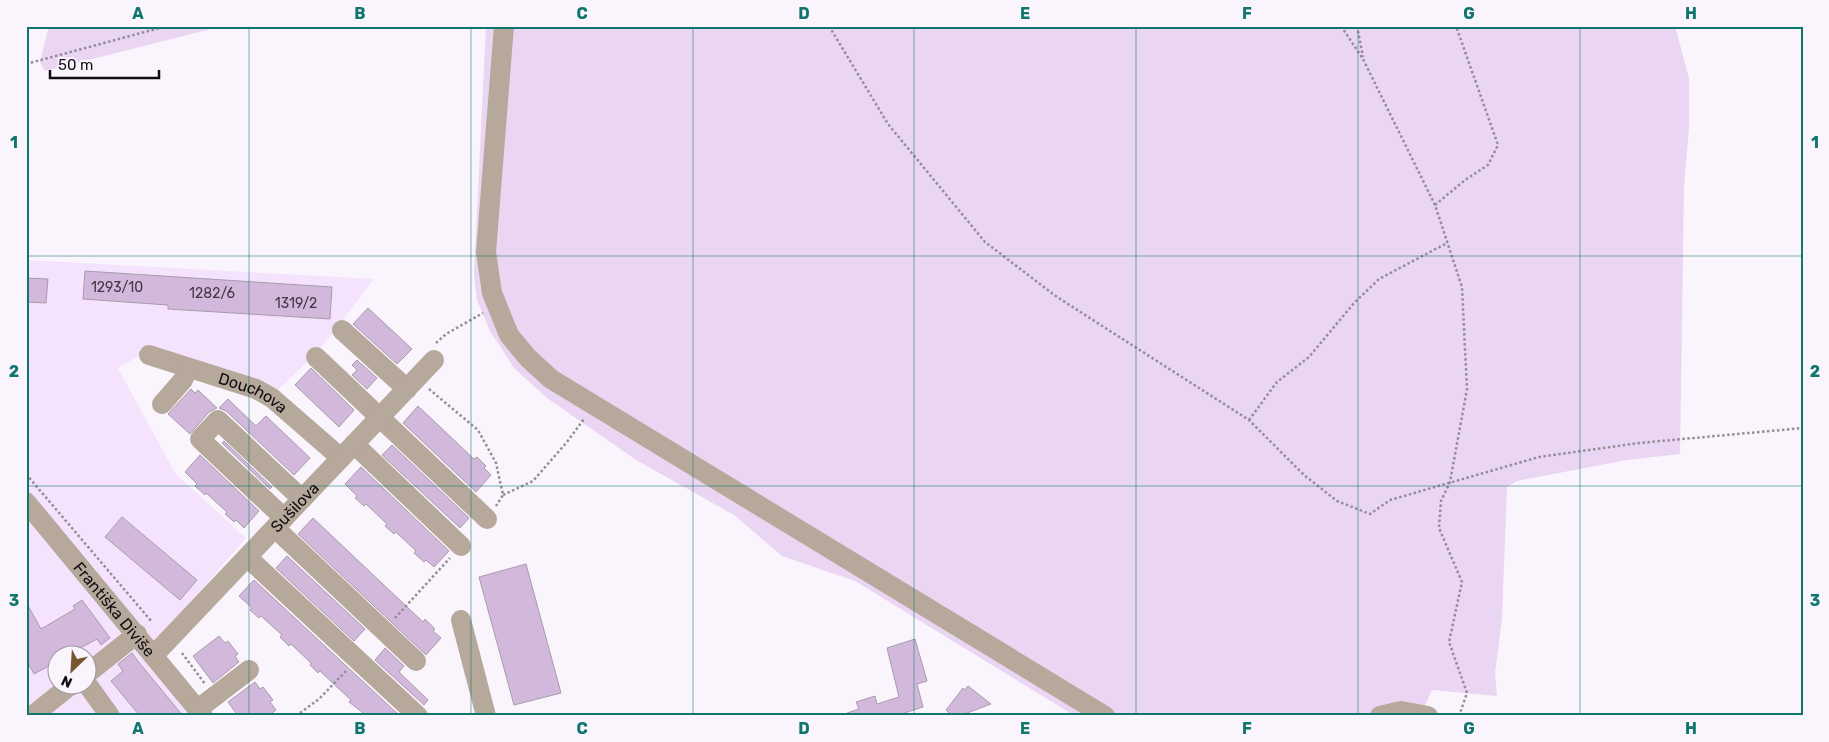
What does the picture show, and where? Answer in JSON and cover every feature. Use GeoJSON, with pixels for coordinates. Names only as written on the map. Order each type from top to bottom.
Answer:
{"type":"FeatureCollection","features":[{"type":"Feature","properties":{"kind":"street"},"geometry":{"type":"LineString","coordinates":[[504,26],[486,252],[492,293],[497,306],[509,334],[528,358],[551,379],[1105,716]]}},
{"type":"Feature","properties":{"kind":"street"},"geometry":{"type":"LineString","coordinates":[[342,330],[412,384]]}},
{"type":"Feature","properties":{"kind":"street","name":"Douchova"},"geometry":{"type":"LineString","coordinates":[[149,355],[256,389],[348,451]]}},
{"type":"Feature","properties":{"kind":"street"},"geometry":{"type":"LineString","coordinates":[[316,357],[487,519]]}},
{"type":"Feature","properties":{"kind":"street","name":"Sušilova"},"geometry":{"type":"LineString","coordinates":[[154,655],[434,360]]}},
{"type":"Feature","properties":{"kind":"street"},"geometry":{"type":"LineString","coordinates":[[162,404],[183,380],[188,368]]}},
{"type":"Feature","properties":{"kind":"street"},"geometry":{"type":"LineString","coordinates":[[302,499],[218,420],[200,439],[279,523],[416,661]]}},
{"type":"Feature","properties":{"kind":"street"},"geometry":{"type":"LineString","coordinates":[[348,451],[461,546]]}},
{"type":"Feature","properties":{"kind":"street","name":"Františka Diviše"},"geometry":{"type":"LineString","coordinates":[[26,502],[145,628],[154,655],[200,712]]}},
{"type":"Feature","properties":{"kind":"street"},"geometry":{"type":"LineString","coordinates":[[247,557],[418,716]]}},
{"type":"Feature","properties":{"kind":"street"},"geometry":{"type":"LineString","coordinates":[[461,620],[486,716]]}},
{"type":"Feature","properties":{"kind":"street"},"geometry":{"type":"LineString","coordinates":[[98,665],[145,628]]}},
{"type":"Feature","properties":{"kind":"street"},"geometry":{"type":"LineString","coordinates":[[200,712],[249,670]]}},
{"type":"Feature","properties":{"kind":"street"},"geometry":{"type":"LineString","coordinates":[[32,716],[60,694]]}},
{"type":"Feature","properties":{"kind":"street"},"geometry":{"type":"LineString","coordinates":[[94,694],[110,716]]}},
{"type":"Feature","properties":{"kind":"street"},"geometry":{"type":"LineString","coordinates":[[1380,716],[1401,711],[1428,716]]}},
{"type":"Feature","properties":{"kind":"path"},"geometry":{"type":"LineString","coordinates":[[26,64],[168,26]]}},
{"type":"Feature","properties":{"kind":"path"},"geometry":{"type":"LineString","coordinates":[[829,26],[888,124],[985,242],[1058,297],[1249,420],[1304,475],[1336,501],[1370,514],[1390,500],[1539,457],[1639,443],[1803,428]]}},
{"type":"Feature","properties":{"kind":"path"},"geometry":{"type":"LineString","coordinates":[[1341,26],[1364,59],[1435,205],[1462,287],[1467,389],[1450,482],[1441,501],[1439,528],[1462,582],[1449,642],[1467,693],[1458,716]]}},
{"type":"Feature","properties":{"kind":"path"},"geometry":{"type":"LineString","coordinates":[[1357,26],[1364,59]]}},
{"type":"Feature","properties":{"kind":"path"},"geometry":{"type":"LineString","coordinates":[[1435,205],[1465,180],[1488,165],[1498,146],[1456,26]]}},
{"type":"Feature","properties":{"kind":"path"},"geometry":{"type":"LineString","coordinates":[[1249,420],[1277,382],[1309,356],[1354,303],[1379,279],[1447,243]]}},
{"type":"Feature","properties":{"kind":"path"},"geometry":{"type":"LineString","coordinates":[[434,360],[428,354],[431,348],[446,334],[497,306]]}},
{"type":"Feature","properties":{"kind":"path"},"geometry":{"type":"LineString","coordinates":[[412,384],[478,430],[496,463],[503,495]]}},
{"type":"Feature","properties":{"kind":"path"},"geometry":{"type":"LineString","coordinates":[[487,519],[488,513],[497,506],[503,495],[533,481],[567,442],[594,405]]}},
{"type":"Feature","properties":{"kind":"path"},"geometry":{"type":"LineString","coordinates":[[26,474],[145,628]]}},
{"type":"Feature","properties":{"kind":"path"},"geometry":{"type":"LineString","coordinates":[[384,630],[461,546]]}},
{"type":"Feature","properties":{"kind":"path"},"geometry":{"type":"LineString","coordinates":[[296,716],[319,698],[357,659]]}},
{"type":"Feature","properties":{"kind":"shaded area"},"geometry":{"type":"Polygon","coordinates":[[[49,26],[223,26],[45,71],[40,62],[49,26]]]}},
{"type":"Feature","properties":{"kind":"shaded area"},"geometry":{"type":"Polygon","coordinates":[[[486,26],[1675,26],[1689,78],[1689,128],[1684,186],[1680,454],[1626,460],[1517,481],[1507,487],[1502,618],[1495,674],[1497,696],[1432,690],[1420,716],[1075,716],[855,581],[782,556],[734,515],[636,460],[547,398],[514,368],[490,331],[477,300],[474,274],[486,26]]]}},
{"type":"Feature","properties":{"kind":"shaded area"},"geometry":{"type":"Polygon","coordinates":[[[26,260],[374,279],[320,349],[276,392],[150,349],[118,368],[175,473],[246,538],[145,655],[188,716],[26,716],[26,260]]]}},
{"type":"Feature","properties":{"kind":"building"},"geometry":{"type":"Polygon","coordinates":[[[85,271],[332,287],[330,319],[168,309],[168,305],[83,299],[85,271]]]}},
{"type":"Feature","properties":{"kind":"building"},"geometry":{"type":"Polygon","coordinates":[[[26,278],[48,279],[46,303],[26,302],[26,278]]]}},
{"type":"Feature","properties":{"kind":"building"},"geometry":{"type":"Polygon","coordinates":[[[368,308],[412,349],[397,364],[353,324],[368,308]]]}},
{"type":"Feature","properties":{"kind":"building"},"geometry":{"type":"Polygon","coordinates":[[[357,360],[377,378],[367,389],[352,375],[357,370],[352,365],[357,360]]]}},
{"type":"Feature","properties":{"kind":"building"},"geometry":{"type":"Polygon","coordinates":[[[311,368],[354,410],[339,427],[295,385],[311,368]]]}},
{"type":"Feature","properties":{"kind":"building"},"geometry":{"type":"Polygon","coordinates":[[[191,389],[195,393],[198,390],[217,408],[209,412],[190,434],[168,414],[191,389]]]}},
{"type":"Feature","properties":{"kind":"building"},"geometry":{"type":"Polygon","coordinates":[[[228,399],[256,426],[266,416],[310,458],[294,475],[226,411],[219,408],[228,399]]]}},
{"type":"Feature","properties":{"kind":"building"},"geometry":{"type":"Polygon","coordinates":[[[418,406],[474,459],[477,457],[486,466],[484,468],[491,475],[476,492],[403,423],[418,406]]]}},
{"type":"Feature","properties":{"kind":"building"},"geometry":{"type":"Polygon","coordinates":[[[224,441],[272,487],[270,489],[222,443],[224,441]]]}},
{"type":"Feature","properties":{"kind":"building"},"geometry":{"type":"Polygon","coordinates":[[[392,445],[469,518],[460,528],[382,455],[392,445]]]}},
{"type":"Feature","properties":{"kind":"building"},"geometry":{"type":"Polygon","coordinates":[[[200,455],[259,511],[244,528],[236,520],[234,522],[225,514],[227,512],[206,493],[205,495],[195,486],[197,484],[185,472],[200,455]]]}},
{"type":"Feature","properties":{"kind":"building"},"geometry":{"type":"Polygon","coordinates":[[[361,467],[449,551],[434,567],[426,560],[424,562],[414,553],[416,551],[396,532],[394,534],[385,526],[387,524],[366,504],[364,506],[355,498],[357,496],[345,484],[361,467]]]}},
{"type":"Feature","properties":{"kind":"building"},"geometry":{"type":"Polygon","coordinates":[[[122,517],[197,580],[180,600],[105,537],[122,517]]]}},
{"type":"Feature","properties":{"kind":"building"},"geometry":{"type":"Polygon","coordinates":[[[313,518],[423,622],[425,619],[435,629],[433,631],[441,638],[426,655],[298,534],[313,518]]]}},
{"type":"Feature","properties":{"kind":"building"},"geometry":{"type":"Polygon","coordinates":[[[287,556],[365,629],[354,641],[276,568],[287,556]]]}},
{"type":"Feature","properties":{"kind":"building"},"geometry":{"type":"Polygon","coordinates":[[[526,564],[561,693],[514,705],[479,577],[526,564]]]}},
{"type":"Feature","properties":{"kind":"building"},"geometry":{"type":"Polygon","coordinates":[[[254,580],[400,716],[367,716],[349,702],[351,700],[320,671],[318,673],[310,665],[311,663],[291,644],[289,646],[280,637],[282,635],[261,616],[259,618],[250,610],[252,608],[239,596],[254,580]]]}},
{"type":"Feature","properties":{"kind":"building"},"geometry":{"type":"Polygon","coordinates":[[[82,600],[110,638],[101,645],[97,639],[88,644],[48,644],[48,666],[34,674],[26,659],[26,602],[41,629],[75,609],[73,606],[82,600]]]}},
{"type":"Feature","properties":{"kind":"building"},"geometry":{"type":"Polygon","coordinates":[[[219,636],[225,643],[228,641],[238,654],[235,656],[239,662],[213,683],[193,656],[219,636]]]}},
{"type":"Feature","properties":{"kind":"building"},"geometry":{"type":"Polygon","coordinates":[[[915,639],[927,681],[917,684],[923,707],[895,716],[847,716],[847,713],[859,709],[856,702],[875,696],[877,704],[899,697],[887,648],[915,639]]]}},
{"type":"Feature","properties":{"kind":"building"},"geometry":{"type":"Polygon","coordinates":[[[385,648],[404,666],[399,672],[428,700],[424,705],[375,660],[385,648]]]}},
{"type":"Feature","properties":{"kind":"building"},"geometry":{"type":"Polygon","coordinates":[[[132,653],[183,716],[140,716],[111,681],[123,671],[118,664],[132,653]]]}},
{"type":"Feature","properties":{"kind":"building"},"geometry":{"type":"Polygon","coordinates":[[[255,682],[260,689],[263,687],[273,700],[270,702],[276,710],[268,716],[238,716],[228,702],[255,682]]]}},
{"type":"Feature","properties":{"kind":"building"},"geometry":{"type":"Polygon","coordinates":[[[968,686],[991,704],[959,716],[952,716],[946,710],[963,688],[965,690],[968,686]]]}}]}
